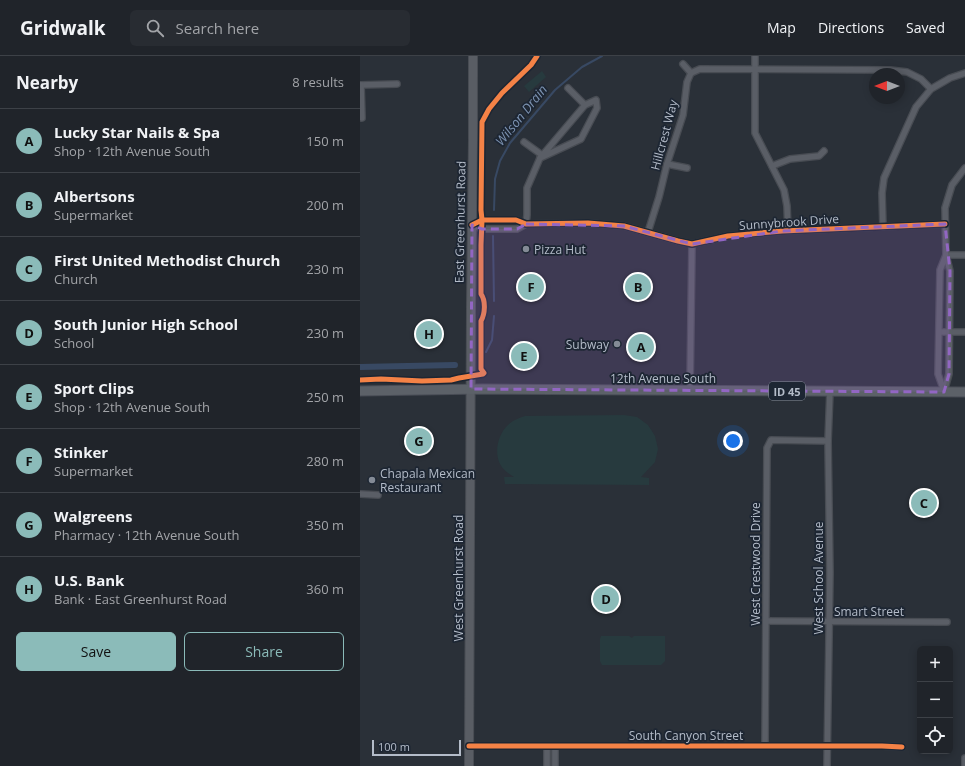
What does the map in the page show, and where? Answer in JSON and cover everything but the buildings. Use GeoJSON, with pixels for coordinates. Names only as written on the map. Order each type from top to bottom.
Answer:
{"type":"FeatureCollection","features":[{"type":"Feature","properties":{"kind":"main road","name":"East Greenhurst Road"},"geometry":{"type":"LineString","coordinates":[[471,389],[473,56]]}},
{"type":"Feature","properties":{"kind":"main road","name":"12th Avenue South"},"geometry":{"type":"LineString","coordinates":[[360,391],[471,389],[965,392]]}},
{"type":"Feature","properties":{"kind":"main road","name":"West Greenhurst Road"},"geometry":{"type":"LineString","coordinates":[[469,766],[471,389]]}},
{"type":"Feature","properties":{"kind":"street"},"geometry":{"type":"LineString","coordinates":[[755,56],[755,133],[784,190],[787,206],[788,231]]}},
{"type":"Feature","properties":{"kind":"street"},"geometry":{"type":"LineString","coordinates":[[683,64],[691,73],[700,69],[890,70],[907,72],[921,78],[931,89]]}},
{"type":"Feature","properties":{"kind":"street","name":"Hillcrest Way"},"geometry":{"type":"LineString","coordinates":[[648,232],[667,164],[683,115],[687,82],[691,73]]}},
{"type":"Feature","properties":{"kind":"street"},"geometry":{"type":"LineString","coordinates":[[883,227],[882,193],[884,178],[916,107],[931,89],[950,78],[965,73]]}},
{"type":"Feature","properties":{"kind":"street"},"geometry":{"type":"LineString","coordinates":[[362,118],[360,85],[397,84]]}},
{"type":"Feature","properties":{"kind":"street"},"geometry":{"type":"LineString","coordinates":[[568,88],[585,105]]}},
{"type":"Feature","properties":{"kind":"street"},"geometry":{"type":"LineString","coordinates":[[526,224],[528,215],[527,188],[541,156],[585,105],[596,100],[597,108],[581,139],[541,156]]}},
{"type":"Feature","properties":{"kind":"street"},"geometry":{"type":"LineString","coordinates":[[524,142],[541,156]]}},
{"type":"Feature","properties":{"kind":"street"},"geometry":{"type":"LineString","coordinates":[[772,166],[790,159],[819,156],[824,151]]}},
{"type":"Feature","properties":{"kind":"street"},"geometry":{"type":"LineString","coordinates":[[667,164],[687,168]]}},
{"type":"Feature","properties":{"kind":"street"},"geometry":{"type":"LineString","coordinates":[[944,392],[949,374],[950,271],[946,255],[945,208],[952,185],[965,168]]}},
{"type":"Feature","properties":{"kind":"street","name":"Sunnybrook Drive"},"geometry":{"type":"LineString","coordinates":[[472,225],[482,220],[516,220],[526,224],[596,224],[624,226],[692,244],[728,236],[788,231],[945,224]]}},
{"type":"Feature","properties":{"kind":"street","name":"Sunnybrook Drive"},"geometry":{"type":"LineString","coordinates":[[472,225],[482,229],[517,229],[526,224]]}},
{"type":"Feature","properties":{"kind":"street"},"geometry":{"type":"LineString","coordinates":[[690,390],[692,244]]}},
{"type":"Feature","properties":{"kind":"street"},"geometry":{"type":"LineString","coordinates":[[946,255],[965,255]]}},
{"type":"Feature","properties":{"kind":"street"},"geometry":{"type":"LineString","coordinates":[[944,392],[938,374],[940,270],[946,255]]}},
{"type":"Feature","properties":{"kind":"street"},"geometry":{"type":"LineString","coordinates":[[939,332],[965,332]]}},
{"type":"Feature","properties":{"kind":"street","name":"West School Avenue"},"geometry":{"type":"LineString","coordinates":[[827,766],[830,573],[828,441],[830,391]]}},
{"type":"Feature","properties":{"kind":"street","name":"West Crestwood Drive"},"geometry":{"type":"LineString","coordinates":[[765,745],[767,448],[771,440],[828,441]]}},
{"type":"Feature","properties":{"kind":"street"},"geometry":{"type":"LineString","coordinates":[[360,494],[378,495]]}},
{"type":"Feature","properties":{"kind":"street","name":"Smart Street"},"geometry":{"type":"LineString","coordinates":[[766,621],[947,622]]}},
{"type":"Feature","properties":{"kind":"street","name":"South Canyon Street"},"geometry":{"type":"LineString","coordinates":[[469,746],[765,745],[902,747]]}},
{"type":"Feature","properties":{"kind":"street"},"geometry":{"type":"LineString","coordinates":[[547,746],[547,766]]}},
{"type":"Feature","properties":{"kind":"street"},"geometry":{"type":"LineString","coordinates":[[555,746],[555,766]]}},
{"type":"Feature","properties":{"kind":"street"},"geometry":{"type":"LineString","coordinates":[[965,758],[965,766]]}},
{"type":"Feature","properties":{"kind":"highlighted area"},"geometry":{"type":"Polygon","coordinates":[[[526,224],[624,226],[692,244],[782,231],[945,224],[950,271],[949,374],[944,392],[471,389],[472,225],[482,229],[517,229],[526,224]]]}},
{"type":"Feature","properties":{"kind":"green space"},"geometry":{"type":"Polygon","coordinates":[[[542,71],[546,77],[529,92],[524,86],[542,71]]]}},
{"type":"Feature","properties":{"kind":"green space"},"geometry":{"type":"Polygon","coordinates":[[[624,415],[637,417],[648,425],[655,436],[658,449],[655,462],[641,477],[649,478],[649,485],[505,484],[504,477],[514,477],[504,470],[500,464],[497,449],[499,438],[514,420],[525,416],[624,415]]]}},
{"type":"Feature","properties":{"kind":"green space"},"geometry":{"type":"Polygon","coordinates":[[[601,636],[629,636],[632,638],[634,636],[665,636],[665,661],[661,665],[602,665],[600,661],[601,636]]]}},
{"type":"Feature","properties":{"kind":"waterway","name":"Wilson Drain"},"geometry":{"type":"LineString","coordinates":[[494,210],[495,179],[500,161],[510,143],[555,90],[582,67],[602,56]]}},
{"type":"Feature","properties":{"kind":"waterway","name":"Wilson Drain"},"geometry":{"type":"LineString","coordinates":[[493,236],[494,301]]}},
{"type":"Feature","properties":{"kind":"waterway","name":"Wilson Drain"},"geometry":{"type":"LineString","coordinates":[[486,352],[492,340],[494,316]]}},
{"type":"Feature","properties":{"kind":"waterway","name":"Wilson Drain"},"geometry":{"type":"LineString","coordinates":[[360,367],[455,365]]}},
{"type":"Feature","properties":{"kind":"cycle path"},"geometry":{"type":"LineString","coordinates":[[360,380],[451,380],[484,373],[481,369],[481,321],[484,308],[484,300],[481,294],[482,122],[489,109],[502,93],[531,65],[537,56]]}},
{"type":"Feature","properties":{"kind":"cycle path"},"geometry":{"type":"LineString","coordinates":[[472,225],[482,220],[516,220],[526,224],[588,223],[624,226],[692,244],[728,236],[782,231],[945,224]]}},
{"type":"Feature","properties":{"kind":"cycle path"},"geometry":{"type":"LineString","coordinates":[[469,746],[902,747]]}},
{"type":"Feature","properties":{"kind":"place","name":"Pizza Hut"},"geometry":{"type":"Point","coordinates":[526,249]}},
{"type":"Feature","properties":{"kind":"place","name":"Stinker"},"geometry":{"type":"Point","coordinates":[531,287]}},
{"type":"Feature","properties":{"kind":"place","name":"Albertsons"},"geometry":{"type":"Point","coordinates":[638,287]}},
{"type":"Feature","properties":{"kind":"place","name":"U.S. Bank"},"geometry":{"type":"Point","coordinates":[429,334]}},
{"type":"Feature","properties":{"kind":"place","name":"Subway"},"geometry":{"type":"Point","coordinates":[617,344]}},
{"type":"Feature","properties":{"kind":"place","name":"Lucky Star Nails & Spa"},"geometry":{"type":"Point","coordinates":[641,347]}},
{"type":"Feature","properties":{"kind":"place","name":"Sport Clips"},"geometry":{"type":"Point","coordinates":[524,356]}},
{"type":"Feature","properties":{"kind":"place","name":"Walgreens"},"geometry":{"type":"Point","coordinates":[419,441]}},
{"type":"Feature","properties":{"kind":"place","name":"Chapala Mexican Restaurant"},"geometry":{"type":"Point","coordinates":[372,480]}},
{"type":"Feature","properties":{"kind":"place","name":"First United Methodist Church"},"geometry":{"type":"Point","coordinates":[924,503]}},
{"type":"Feature","properties":{"kind":"place","name":"South Junior High School"},"geometry":{"type":"Point","coordinates":[606,599]}}]}
